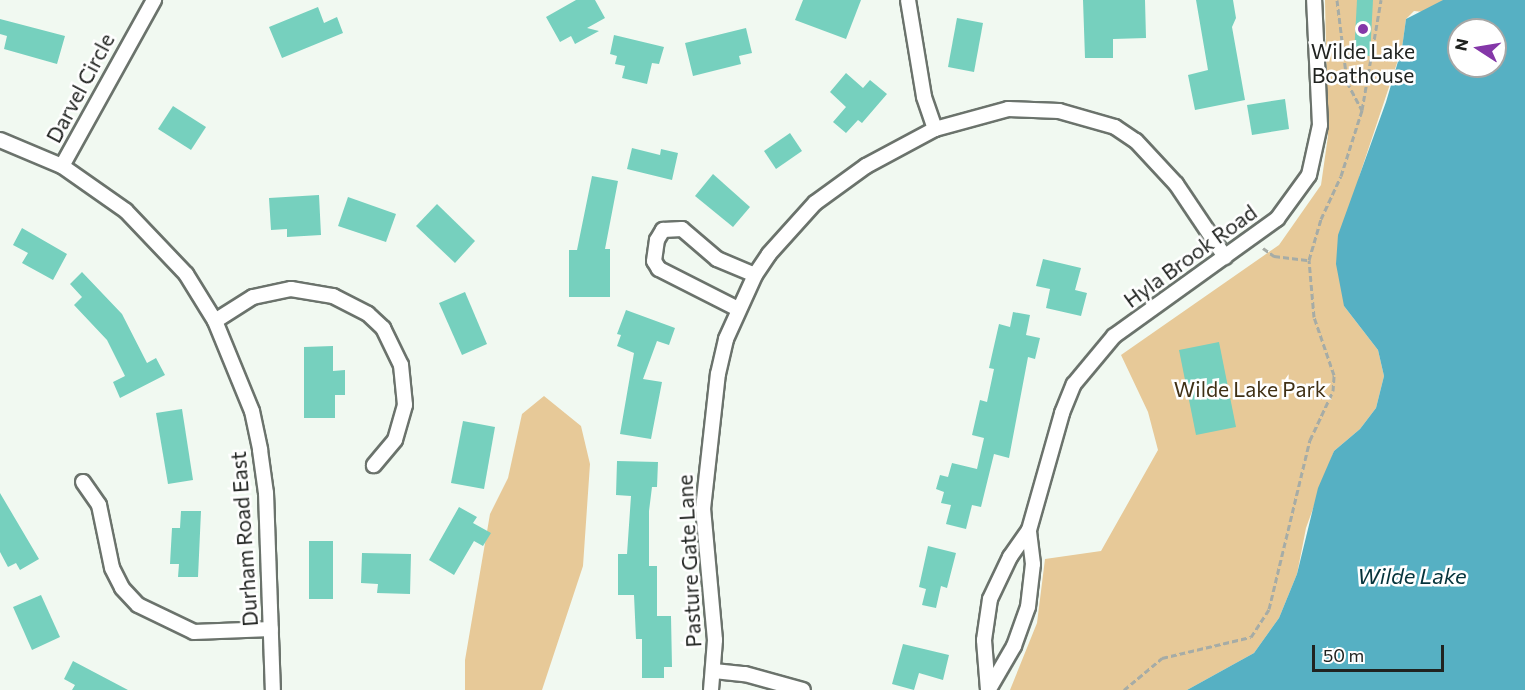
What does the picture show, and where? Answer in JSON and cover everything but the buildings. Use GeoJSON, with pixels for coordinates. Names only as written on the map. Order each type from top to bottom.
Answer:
{"type":"FeatureCollection","features":[{"type":"Feature","properties":{"kind":"street","name":"Darvel Circle"},"geometry":{"type":"LineString","coordinates":[[62,166],[154,0]]}},
{"type":"Feature","properties":{"kind":"street"},"geometry":{"type":"LineString","coordinates":[[908,0],[924,97],[935,129]]}},
{"type":"Feature","properties":{"kind":"street","name":"Hyla Brook Road"},"geometry":{"type":"LineString","coordinates":[[988,689],[984,640],[990,599],[1010,557],[1029,530],[1062,413],[1084,370],[1114,336],[1253,238],[1295,197],[1309,175],[1316,152],[1320,109],[1314,0]]}},
{"type":"Feature","properties":{"kind":"street","name":"Pasture Gate Lane"},"geometry":{"type":"LineString","coordinates":[[711,690],[714,671],[703,509],[706,460],[718,374],[738,309],[755,275],[769,254],[815,203],[866,166],[935,129],[984,114],[1034,109],[1089,118],[1115,127],[1156,160],[1225,257]]}},
{"type":"Feature","properties":{"kind":"street","name":"Durham Road East"},"geometry":{"type":"LineString","coordinates":[[0,140],[62,166],[94,185],[157,241],[186,274],[215,321],[252,411],[260,450],[266,493],[273,690]]}},
{"type":"Feature","properties":{"kind":"street"},"geometry":{"type":"LineString","coordinates":[[738,309],[659,269],[654,261],[657,240],[663,231],[682,229],[717,259],[755,275]]}},
{"type":"Feature","properties":{"kind":"street"},"geometry":{"type":"LineString","coordinates":[[215,321],[253,297],[291,289],[333,296],[375,321],[395,347],[401,365],[405,405],[395,440],[374,465]]}},
{"type":"Feature","properties":{"kind":"street"},"geometry":{"type":"LineString","coordinates":[[82,482],[99,505],[112,568],[122,588],[138,605],[194,632],[271,628]]}},
{"type":"Feature","properties":{"kind":"street","name":"Hyla Brook Road"},"geometry":{"type":"LineString","coordinates":[[988,689],[1014,646],[1028,607],[1034,564],[1029,530]]}},
{"type":"Feature","properties":{"kind":"street"},"geometry":{"type":"LineString","coordinates":[[714,671],[745,674],[803,690]]}},
{"type":"Feature","properties":{"kind":"path"},"geometry":{"type":"LineString","coordinates":[[1337,0],[1347,82],[1362,110]]}},
{"type":"Feature","properties":{"kind":"path"},"geometry":{"type":"LineString","coordinates":[[1124,690],[1162,658],[1251,637],[1269,609],[1310,440],[1333,391],[1334,375],[1314,317],[1309,260],[1321,219],[1341,176],[1362,110],[1381,0]]}},
{"type":"Feature","properties":{"kind":"path"},"geometry":{"type":"LineString","coordinates":[[1253,238],[1274,256],[1309,260]]}},
{"type":"Feature","properties":{"kind":"green space","name":"Wilde Lake Park"},"geometry":{"type":"Polygon","coordinates":[[[1325,0],[1444,0],[1424,12],[1414,11],[1406,19],[1402,48],[1359,177],[1344,306],[1378,350],[1384,376],[1376,408],[1360,429],[1334,451],[1306,528],[1297,574],[1279,618],[1254,653],[1187,690],[1010,690],[1037,623],[1045,559],[1101,551],[1158,450],[1148,412],[1121,355],[1279,245],[1321,185],[1328,136],[1325,0]]]}},
{"type":"Feature","properties":{"kind":"green space"},"geometry":{"type":"Polygon","coordinates":[[[544,396],[581,426],[590,464],[583,566],[542,690],[465,690],[465,660],[490,514],[508,478],[522,414],[544,396]]]}},
{"type":"Feature","properties":{"kind":"water","name":"Wilde Lake"},"geometry":{"type":"Polygon","coordinates":[[[1443,0],[1525,0],[1525,690],[1187,690],[1254,653],[1279,618],[1297,574],[1318,488],[1334,451],[1360,429],[1376,408],[1384,376],[1378,350],[1344,306],[1336,264],[1338,235],[1386,102],[1402,48],[1406,19],[1443,0]]]}},
{"type":"Feature","properties":{"kind":"place","name":"Wilde Lake Boathouse"},"geometry":{"type":"Point","coordinates":[1363,29]}}]}
